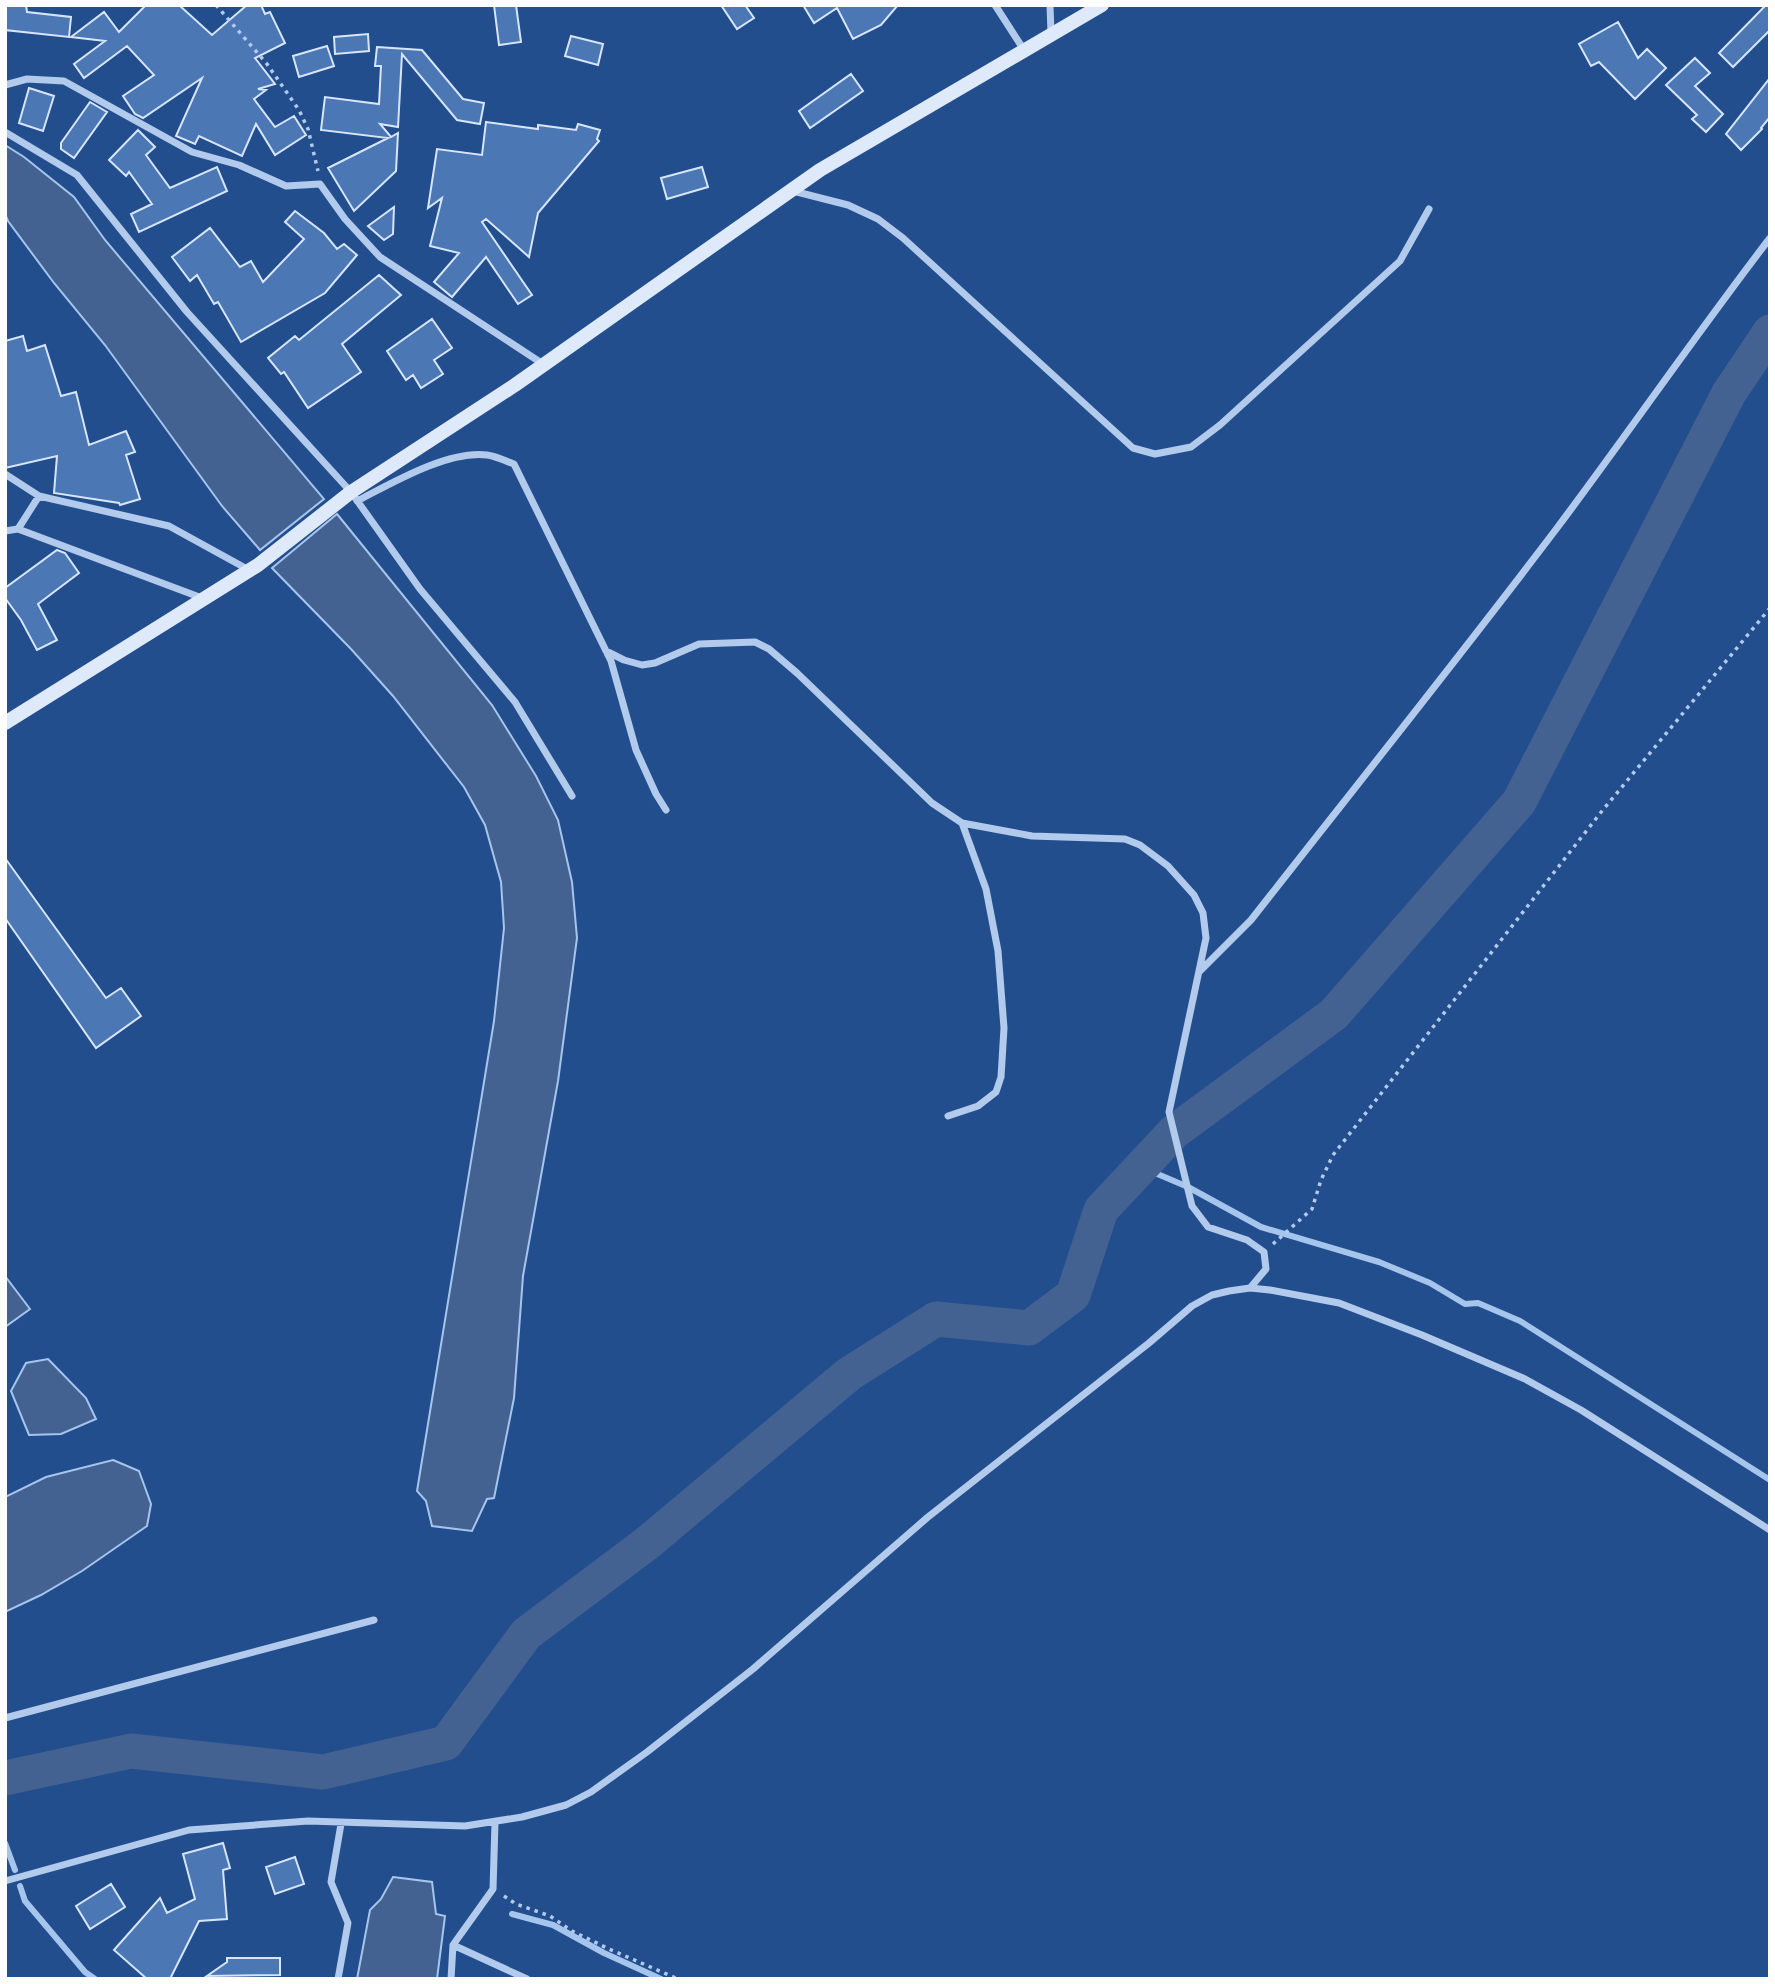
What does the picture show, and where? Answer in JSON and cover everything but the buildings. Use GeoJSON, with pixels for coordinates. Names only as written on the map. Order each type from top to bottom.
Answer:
{"type":"FeatureCollection","features":[{"type":"Feature","properties":{"kind":"main road"},"geometry":{"type":"LineString","coordinates":[[5,723],[254,568],[350,497],[515,385],[542,363],[820,170],[1102,5]]}},
{"type":"Feature","properties":{"kind":"street"},"geometry":{"type":"LineString","coordinates":[[995,5],[1024,50]]}},
{"type":"Feature","properties":{"kind":"street"},"geometry":{"type":"LineString","coordinates":[[1050,5],[1051,35]]}},
{"type":"Feature","properties":{"kind":"street"},"geometry":{"type":"LineString","coordinates":[[5,85],[27,79],[64,81],[192,152],[239,165],[286,186],[320,184],[345,219],[380,257],[542,363]]}},
{"type":"Feature","properties":{"kind":"street"},"geometry":{"type":"LineString","coordinates":[[5,132],[77,175],[187,312],[350,497],[420,589],[515,702],[572,796]]}},
{"type":"Feature","properties":{"kind":"street"},"geometry":{"type":"LineString","coordinates":[[792,190],[848,205],[878,219],[903,238],[1133,448],[1155,454],[1191,447],[1220,425],[1400,261],[1429,209]]}},
{"type":"Feature","properties":{"kind":"street"},"geometry":{"type":"LineString","coordinates":[[1200,971],[1251,920],[1529,564],[1770,238]]}},
{"type":"Feature","properties":{"kind":"street"},"geometry":{"type":"LineString","coordinates":[[350,497],[461,456],[487,455],[514,464],[611,661],[636,750],[666,810]]}},
{"type":"Feature","properties":{"kind":"street"},"geometry":{"type":"LineString","coordinates":[[5,474],[39,496],[169,526],[254,568]]}},
{"type":"Feature","properties":{"kind":"street"},"geometry":{"type":"LineString","coordinates":[[18,529],[39,496]]}},
{"type":"Feature","properties":{"kind":"street"},"geometry":{"type":"LineString","coordinates":[[5,531],[18,529],[205,599]]}},
{"type":"Feature","properties":{"kind":"street"},"geometry":{"type":"LineString","coordinates":[[606,651],[642,665],[655,663],[699,644],[755,642],[769,649],[797,673],[932,803],[962,823],[1032,836],[1125,839],[1140,845],[1168,866],[1194,895],[1203,913],[1206,938],[1169,1112],[1192,1206],[1208,1227],[1247,1240],[1264,1252],[1266,1269],[1250,1288]]}},
{"type":"Feature","properties":{"kind":"street"},"geometry":{"type":"LineString","coordinates":[[948,1116],[978,1105],[996,1092],[1001,1077],[1004,1028],[998,951],[986,889],[962,823]]}},
{"type":"Feature","properties":{"kind":"street"},"geometry":{"type":"LineString","coordinates":[[5,1881],[189,1830],[279,1822],[465,1826],[495,1823],[566,1805],[591,1792],[647,1752],[753,1669],[928,1517],[1192,1306],[1212,1295],[1250,1288],[1339,1303],[1422,1335],[1525,1379],[1581,1410],[1770,1530]]}},
{"type":"Feature","properties":{"kind":"street"},"geometry":{"type":"LineString","coordinates":[[5,1718],[374,1620]]}},
{"type":"Feature","properties":{"kind":"street"},"geometry":{"type":"LineString","coordinates":[[450,1979],[453,1945],[493,1889],[495,1823]]}},
{"type":"Feature","properties":{"kind":"street"},"geometry":{"type":"LineString","coordinates":[[338,1979],[348,1923],[331,1882],[341,1824]]}},
{"type":"Feature","properties":{"kind":"street"},"geometry":{"type":"LineString","coordinates":[[453,1945],[527,1979]]}},
{"type":"Feature","properties":{"kind":"path"},"geometry":{"type":"LineString","coordinates":[[216,5],[267,64],[299,110],[308,129],[320,184]]}},
{"type":"Feature","properties":{"kind":"path"},"geometry":{"type":"LineString","coordinates":[[1276,1241],[1312,1209],[1333,1155],[1602,811],[1770,608]]}},
{"type":"Feature","properties":{"kind":"path"},"geometry":{"type":"LineString","coordinates":[[493,1889],[516,1904],[550,1916],[572,1931],[678,1979]]}},
{"type":"Feature","properties":{"kind":"water"},"geometry":{"type":"Polygon","coordinates":[[[5,145],[74,197],[105,240],[324,499],[260,550],[222,506],[105,345],[8,221],[5,214],[5,145]]]}},
{"type":"Feature","properties":{"kind":"water"},"geometry":{"type":"Polygon","coordinates":[[[337,514],[492,705],[536,776],[558,820],[572,882],[577,938],[558,1081],[523,1276],[514,1398],[494,1498],[487,1499],[472,1531],[432,1526],[426,1501],[417,1491],[494,1021],[504,928],[501,882],[485,825],[464,787],[393,696],[272,568],[337,514]]]}},
{"type":"Feature","properties":{"kind":"water"},"geometry":{"type":"Polygon","coordinates":[[[5,1276],[30,1309],[5,1327],[5,1276]]]}},
{"type":"Feature","properties":{"kind":"water"},"geometry":{"type":"Polygon","coordinates":[[[48,1359],[86,1398],[96,1419],[61,1434],[29,1435],[11,1391],[26,1363],[48,1359]]]}},
{"type":"Feature","properties":{"kind":"water"},"geometry":{"type":"Polygon","coordinates":[[[113,1460],[139,1471],[151,1504],[147,1526],[82,1571],[5,1612],[5,1497],[46,1477],[113,1460]]]}},
{"type":"Feature","properties":{"kind":"water"},"geometry":{"type":"Polygon","coordinates":[[[393,1877],[432,1882],[436,1914],[445,1916],[437,1979],[357,1979],[370,1910],[381,1899],[393,1877]]]}},
{"type":"Feature","properties":{"kind":"waterway"},"geometry":{"type":"LineString","coordinates":[[5,1778],[131,1751],[323,1772],[446,1743],[526,1634],[646,1544],[849,1374],[936,1319],[1029,1328],[1073,1295],[1101,1210],[1174,1132],[1334,1014],[1519,802],[1729,393],[1770,332]]}},
{"type":"Feature","properties":{"kind":"waterway"},"geometry":{"type":"LineString","coordinates":[[1141,1167],[1188,1187],[1261,1227],[1379,1262],[1430,1283],[1465,1304],[1478,1303],[1520,1321],[1770,1480]]}},
{"type":"Feature","properties":{"kind":"waterway"},"geometry":{"type":"LineString","coordinates":[[5,1843],[15,1870]]}},
{"type":"Feature","properties":{"kind":"waterway"},"geometry":{"type":"LineString","coordinates":[[20,1886],[25,1901],[85,1972],[95,1979]]}},
{"type":"Feature","properties":{"kind":"waterway"},"geometry":{"type":"LineString","coordinates":[[512,1914],[553,1925],[604,1953],[661,1979]]}}]}
